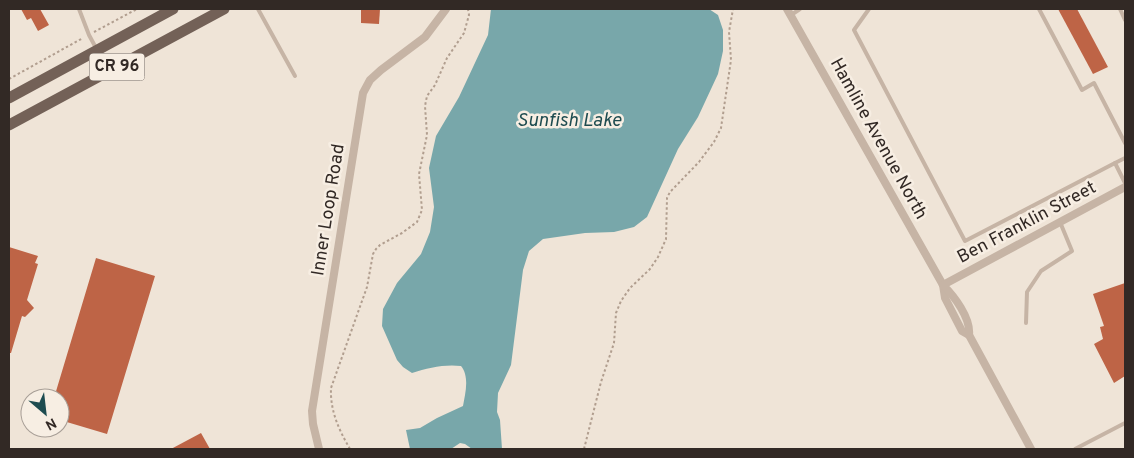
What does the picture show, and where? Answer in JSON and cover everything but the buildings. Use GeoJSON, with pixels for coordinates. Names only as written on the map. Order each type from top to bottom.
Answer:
{"type":"FeatureCollection","features":[{"type":"Feature","properties":{"kind":"main road","name":"CR 96"},"geometry":{"type":"LineString","coordinates":[[9,98],[173,9]]}},
{"type":"Feature","properties":{"kind":"main road","name":"CR 96"},"geometry":{"type":"LineString","coordinates":[[9,125],[224,9]]}},
{"type":"Feature","properties":{"kind":"street","name":"Inner Loop Road"},"geometry":{"type":"LineString","coordinates":[[319,449],[312,411],[363,93],[370,80],[381,70],[425,38],[446,9]]}},
{"type":"Feature","properties":{"kind":"street","name":"Hamline Avenue North"},"geometry":{"type":"LineString","coordinates":[[789,12],[943,285],[945,298],[962,331],[969,335],[1031,449]]}},
{"type":"Feature","properties":{"kind":"street","name":"Ben Franklin Street"},"geometry":{"type":"LineString","coordinates":[[943,285],[1125,187]]}},
{"type":"Feature","properties":{"kind":"lane"},"geometry":{"type":"LineString","coordinates":[[79,9],[89,35],[98,50]]}},
{"type":"Feature","properties":{"kind":"lane"},"geometry":{"type":"LineString","coordinates":[[258,9],[295,76]]}},
{"type":"Feature","properties":{"kind":"lane"},"geometry":{"type":"LineString","coordinates":[[789,12],[800,9]]}},
{"type":"Feature","properties":{"kind":"lane"},"geometry":{"type":"LineString","coordinates":[[870,9],[854,30],[966,242],[1125,158]]}},
{"type":"Feature","properties":{"kind":"lane"},"geometry":{"type":"LineString","coordinates":[[1040,9],[1082,90],[1094,84],[1125,143]]}},
{"type":"Feature","properties":{"kind":"lane"},"geometry":{"type":"LineString","coordinates":[[1120,9],[1125,20]]}},
{"type":"Feature","properties":{"kind":"lane"},"geometry":{"type":"LineString","coordinates":[[1115,163],[1125,183]]}},
{"type":"Feature","properties":{"kind":"lane"},"geometry":{"type":"LineString","coordinates":[[1026,323],[1027,292],[1041,271],[1072,251],[1060,222]]}},
{"type":"Feature","properties":{"kind":"lane"},"geometry":{"type":"LineString","coordinates":[[1075,449],[1125,422]]}},
{"type":"Feature","properties":{"kind":"path"},"geometry":{"type":"LineString","coordinates":[[9,79],[35,63],[137,9]]}},
{"type":"Feature","properties":{"kind":"path"},"geometry":{"type":"LineString","coordinates":[[350,449],[334,415],[330,400],[331,388],[366,286],[373,254],[380,245],[417,222],[422,210],[419,174],[426,135],[427,96],[435,85],[447,58],[464,33],[469,15],[468,9]]}},
{"type":"Feature","properties":{"kind":"path"},"geometry":{"type":"LineString","coordinates":[[585,449],[601,382],[614,343],[616,313],[621,301],[630,288],[650,269],[658,257],[666,239],[670,192],[699,162],[714,142],[721,128],[730,60],[729,32],[733,9]]}},
{"type":"Feature","properties":{"kind":"water","name":"Sunfish Lake"},"geometry":{"type":"Polygon","coordinates":[[[491,9],[709,9],[718,15],[723,30],[723,51],[718,74],[698,117],[678,149],[647,217],[634,227],[614,232],[585,233],[543,239],[529,251],[523,270],[511,365],[498,393],[497,412],[500,420],[502,449],[472,449],[460,443],[451,449],[410,449],[406,430],[420,428],[463,406],[466,386],[465,375],[461,366],[436,367],[412,373],[403,367],[397,360],[382,326],[383,309],[397,283],[421,254],[430,232],[434,207],[429,168],[436,136],[459,97],[488,35],[491,9]]]}}]}
